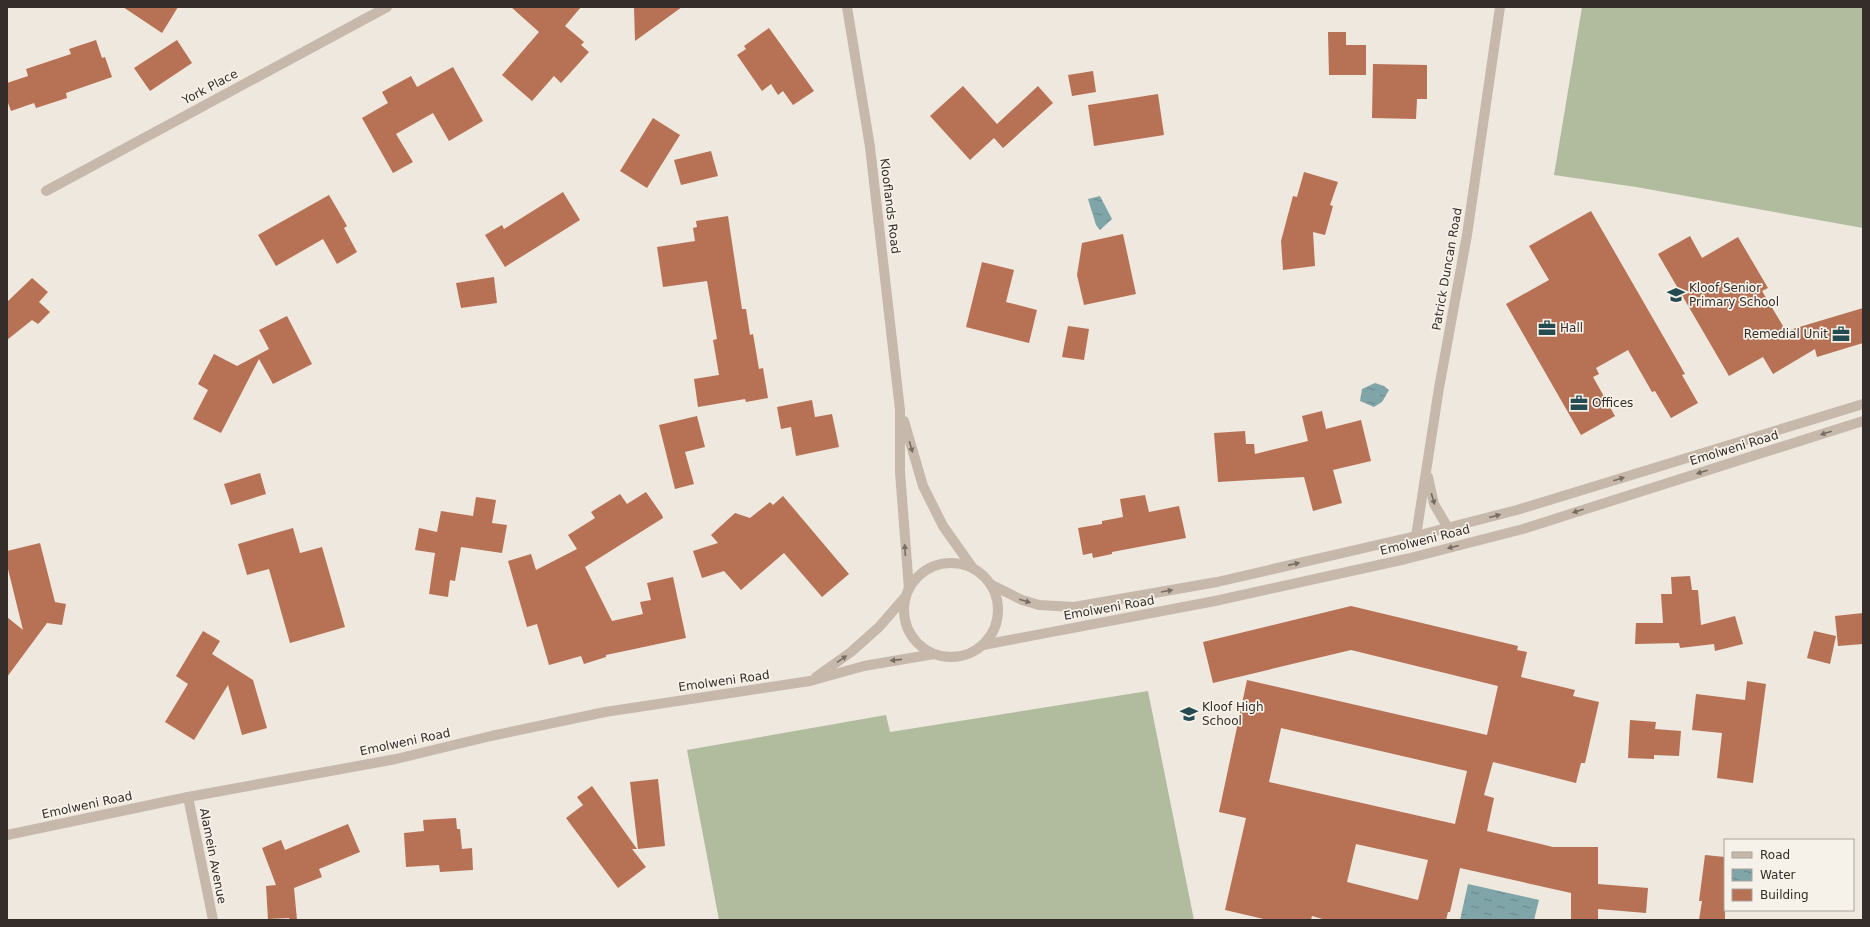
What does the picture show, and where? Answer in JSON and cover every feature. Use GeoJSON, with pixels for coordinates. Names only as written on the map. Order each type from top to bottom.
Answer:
{"type":"FeatureCollection","features":[{"type":"Feature","properties":{"kind":"street","name":"York Place"},"geometry":{"type":"LineString","coordinates":[[46,191],[386,7]]}},
{"type":"Feature","properties":{"kind":"street","name":"Klooflands Road"},"geometry":{"type":"LineString","coordinates":[[847,7],[870,155],[900,410],[900,472],[908,593]]}},
{"type":"Feature","properties":{"kind":"street","name":"Patrick Duncan Road"},"geometry":{"type":"LineString","coordinates":[[1416,536],[1439,388],[1467,235],[1500,7]]}},
{"type":"Feature","properties":{"kind":"street","name":"Emolweni Road"},"geometry":{"type":"LineString","coordinates":[[990,584],[1022,600],[1039,604],[1074,606],[1217,582],[1416,536],[1517,510],[1863,404]]}},
{"type":"Feature","properties":{"kind":"street","name":"Klooflands Road"},"geometry":{"type":"LineString","coordinates":[[900,410],[923,486],[943,526],[972,567]]}},
{"type":"Feature","properties":{"kind":"street","name":"Emolweni Road"},"geometry":{"type":"LineString","coordinates":[[983,645],[1215,602],[1428,553],[1523,529],[1863,422]]}},
{"type":"Feature","properties":{"kind":"street"},"geometry":{"type":"LineString","coordinates":[[1427,467],[1434,504],[1448,528]]}},
{"type":"Feature","properties":{"kind":"street"},"geometry":{"type":"LineString","coordinates":[[953,563],[972,567],[990,584],[996,596],[998,609],[992,635],[975,651],[955,657],[934,654],[922,647],[912,637],[906,624],[904,610],[908,593],[917,578],[927,570],[940,565],[953,563]]}},
{"type":"Feature","properties":{"kind":"street","name":"Emolweni Road"},"geometry":{"type":"LineString","coordinates":[[810,681],[851,652],[879,627],[908,593]]}},
{"type":"Feature","properties":{"kind":"street","name":"Emolweni Road"},"geometry":{"type":"LineString","coordinates":[[7,835],[188,797],[396,759],[491,736],[605,712],[810,681],[864,666],[934,654]]}},
{"type":"Feature","properties":{"kind":"street","name":"Alamein Avenue"},"geometry":{"type":"LineString","coordinates":[[188,797],[213,920]]}},
{"type":"Feature","properties":{"kind":"green space"},"geometry":{"type":"Polygon","coordinates":[[[1582,7],[1863,7],[1863,228],[1636,187],[1554,175],[1582,7]]]}},
{"type":"Feature","properties":{"kind":"green space"},"geometry":{"type":"Polygon","coordinates":[[[1148,691],[1194,920],[719,920],[687,750],[886,715],[890,732],[1148,691]]]}},
{"type":"Feature","properties":{"kind":"water"},"geometry":{"type":"Polygon","coordinates":[[[1100,196],[1112,219],[1100,230],[1096,225],[1088,199],[1100,196]]]}},
{"type":"Feature","properties":{"kind":"water"},"geometry":{"type":"Polygon","coordinates":[[[1375,383],[1384,386],[1389,390],[1382,402],[1374,407],[1360,401],[1362,389],[1375,383]]]}},
{"type":"Feature","properties":{"kind":"water"},"geometry":{"type":"Polygon","coordinates":[[[1468,884],[1539,900],[1534,920],[1460,920],[1468,884]]]}},
{"type":"Feature","properties":{"kind":"building"},"geometry":{"type":"Polygon","coordinates":[[[123,7],[178,7],[162,33],[123,7]]]}},
{"type":"Feature","properties":{"kind":"building"},"geometry":{"type":"Polygon","coordinates":[[[511,7],[581,7],[565,26],[584,42],[581,45],[589,52],[561,83],[554,76],[532,101],[502,75],[539,32],[511,7]]]}},
{"type":"Feature","properties":{"kind":"building"},"geometry":{"type":"Polygon","coordinates":[[[634,7],[682,7],[635,41],[634,7]]]}},
{"type":"Feature","properties":{"kind":"building"},"geometry":{"type":"Polygon","coordinates":[[[769,28],[814,91],[793,105],[783,91],[778,95],[771,84],[762,91],[737,55],[746,49],[744,46],[769,28]]]}},
{"type":"Feature","properties":{"kind":"building"},"geometry":{"type":"Polygon","coordinates":[[[1328,32],[1346,32],[1346,45],[1366,45],[1366,75],[1329,75],[1328,32]]]}},
{"type":"Feature","properties":{"kind":"building"},"geometry":{"type":"Polygon","coordinates":[[[96,40],[102,58],[105,57],[112,77],[66,93],[67,98],[36,108],[34,103],[11,111],[7,100],[7,83],[28,76],[26,69],[71,54],[69,49],[96,40]]]}},
{"type":"Feature","properties":{"kind":"building"},"geometry":{"type":"Polygon","coordinates":[[[177,40],[192,63],[150,91],[134,68],[177,40]]]}},
{"type":"Feature","properties":{"kind":"building"},"geometry":{"type":"Polygon","coordinates":[[[1373,64],[1427,65],[1427,99],[1417,99],[1416,119],[1372,118],[1373,64]]]}},
{"type":"Feature","properties":{"kind":"building"},"geometry":{"type":"Polygon","coordinates":[[[453,67],[483,121],[449,141],[433,113],[396,134],[413,162],[393,173],[362,118],[388,103],[382,92],[411,76],[417,87],[453,67]]]}},
{"type":"Feature","properties":{"kind":"building"},"geometry":{"type":"Polygon","coordinates":[[[1093,71],[1096,92],[1072,96],[1068,75],[1093,71]]]}},
{"type":"Feature","properties":{"kind":"building"},"geometry":{"type":"Polygon","coordinates":[[[963,86],[997,124],[1038,86],[1053,103],[1003,148],[994,138],[970,160],[930,116],[963,86]]]}},
{"type":"Feature","properties":{"kind":"building"},"geometry":{"type":"Polygon","coordinates":[[[1158,94],[1164,135],[1094,146],[1088,105],[1158,94]]]}},
{"type":"Feature","properties":{"kind":"building"},"geometry":{"type":"Polygon","coordinates":[[[653,118],[680,135],[647,188],[620,171],[653,118]]]}},
{"type":"Feature","properties":{"kind":"building"},"geometry":{"type":"Polygon","coordinates":[[[711,151],[718,176],[681,185],[674,160],[711,151]]]}},
{"type":"Feature","properties":{"kind":"building"},"geometry":{"type":"Polygon","coordinates":[[[1304,172],[1338,182],[1330,205],[1333,206],[1325,235],[1313,232],[1315,266],[1283,270],[1281,241],[1293,196],[1297,197],[1304,172]]]}},
{"type":"Feature","properties":{"kind":"building"},"geometry":{"type":"Polygon","coordinates":[[[563,192],[580,220],[505,267],[485,235],[502,225],[504,229],[563,192]]]}},
{"type":"Feature","properties":{"kind":"building"},"geometry":{"type":"Polygon","coordinates":[[[329,195],[347,226],[344,228],[357,252],[337,264],[323,239],[276,266],[258,235],[329,195]]]}},
{"type":"Feature","properties":{"kind":"building"},"geometry":{"type":"Polygon","coordinates":[[[1591,211],[1685,374],[1682,375],[1698,403],[1671,418],[1655,391],[1652,392],[1628,350],[1596,368],[1599,374],[1593,377],[1615,416],[1581,435],[1506,304],[1549,280],[1529,246],[1591,211]]]}},
{"type":"Feature","properties":{"kind":"building"},"geometry":{"type":"Polygon","coordinates":[[[728,216],[742,309],[746,309],[750,335],[753,334],[759,369],[763,368],[768,398],[746,402],[745,399],[698,407],[694,379],[719,375],[713,340],[717,339],[707,281],[663,287],[657,247],[695,241],[693,228],[697,227],[696,221],[728,216]]]}},
{"type":"Feature","properties":{"kind":"building"},"geometry":{"type":"Polygon","coordinates":[[[1123,234],[1136,294],[1084,305],[1077,275],[1082,243],[1123,234]]]}},
{"type":"Feature","properties":{"kind":"building"},"geometry":{"type":"Polygon","coordinates":[[[1690,236],[1702,258],[1738,237],[1768,288],[1762,291],[1786,331],[1863,308],[1863,343],[1817,357],[1815,349],[1773,374],[1763,357],[1729,376],[1658,254],[1690,236]]]}},
{"type":"Feature","properties":{"kind":"building"},"geometry":{"type":"Polygon","coordinates":[[[982,262],[1014,270],[1006,302],[1037,310],[1029,343],[966,327],[982,262]]]}},
{"type":"Feature","properties":{"kind":"building"},"geometry":{"type":"Polygon","coordinates":[[[494,277],[497,303],[461,308],[456,283],[494,277]]]}},
{"type":"Feature","properties":{"kind":"building"},"geometry":{"type":"Polygon","coordinates":[[[32,278],[48,292],[39,302],[50,312],[38,324],[32,320],[7,340],[7,302],[32,278]]]}},
{"type":"Feature","properties":{"kind":"building"},"geometry":{"type":"Polygon","coordinates":[[[287,316],[312,364],[273,384],[259,359],[221,433],[193,419],[208,390],[198,384],[214,354],[237,366],[269,349],[259,330],[287,316]]]}},
{"type":"Feature","properties":{"kind":"building"},"geometry":{"type":"Polygon","coordinates":[[[1068,326],[1089,329],[1084,360],[1062,357],[1068,326]]]}},
{"type":"Feature","properties":{"kind":"building"},"geometry":{"type":"Polygon","coordinates":[[[812,400],[815,417],[832,414],[839,447],[796,456],[791,427],[781,429],[777,407],[812,400]]]}},
{"type":"Feature","properties":{"kind":"building"},"geometry":{"type":"Polygon","coordinates":[[[1322,411],[1326,429],[1361,420],[1371,461],[1333,470],[1342,503],[1313,511],[1304,477],[1218,482],[1214,433],[1245,431],[1246,444],[1254,444],[1255,454],[1308,441],[1302,416],[1322,411]]]}},
{"type":"Feature","properties":{"kind":"building"},"geometry":{"type":"Polygon","coordinates":[[[697,416],[705,447],[685,452],[694,484],[675,489],[659,425],[697,416]]]}},
{"type":"Feature","properties":{"kind":"building"},"geometry":{"type":"Polygon","coordinates":[[[260,473],[266,494],[231,505],[224,484],[260,473]]]}},
{"type":"Feature","properties":{"kind":"building"},"geometry":{"type":"Polygon","coordinates":[[[646,492],[663,518],[585,567],[612,621],[643,614],[640,602],[651,600],[647,583],[673,577],[686,638],[606,655],[606,657],[584,664],[581,656],[549,665],[537,624],[527,627],[508,561],[531,554],[536,570],[577,549],[568,535],[595,518],[591,512],[620,494],[627,504],[646,492]]]}},
{"type":"Feature","properties":{"kind":"building"},"geometry":{"type":"Polygon","coordinates":[[[1145,495],[1149,512],[1179,506],[1186,538],[1112,552],[1112,554],[1093,558],[1092,553],[1083,555],[1078,528],[1102,524],[1102,521],[1123,517],[1120,499],[1145,495]]]}},
{"type":"Feature","properties":{"kind":"building"},"geometry":{"type":"Polygon","coordinates":[[[783,496],[849,574],[822,597],[784,553],[741,590],[724,571],[702,578],[693,551],[718,543],[711,535],[735,513],[750,518],[770,502],[773,505],[783,496]]]}},
{"type":"Feature","properties":{"kind":"building"},"geometry":{"type":"Polygon","coordinates":[[[476,497],[496,500],[492,523],[507,525],[502,553],[461,547],[455,581],[450,580],[448,597],[429,594],[435,553],[415,550],[419,528],[437,532],[441,511],[473,516],[476,497]]]}},
{"type":"Feature","properties":{"kind":"building"},"geometry":{"type":"Polygon","coordinates":[[[293,528],[300,553],[322,547],[345,627],[290,643],[269,569],[247,575],[238,544],[293,528]]]}},
{"type":"Feature","properties":{"kind":"building"},"geometry":{"type":"Polygon","coordinates":[[[40,543],[55,602],[66,604],[62,625],[47,623],[7,677],[7,617],[23,630],[7,565],[7,551],[40,543]]]}},
{"type":"Feature","properties":{"kind":"building"},"geometry":{"type":"Polygon","coordinates":[[[1690,576],[1692,590],[1698,590],[1701,625],[1735,616],[1743,644],[1715,651],[1714,644],[1680,648],[1679,643],[1635,644],[1636,623],[1663,623],[1661,594],[1672,594],[1671,577],[1690,576]]]}},
{"type":"Feature","properties":{"kind":"building"},"geometry":{"type":"Polygon","coordinates":[[[1351,606],[1518,646],[1517,650],[1527,652],[1521,677],[1575,690],[1573,696],[1599,702],[1585,763],[1581,763],[1576,783],[1493,762],[1484,795],[1494,798],[1487,831],[1553,847],[1598,847],[1598,884],[1648,888],[1646,913],[1598,909],[1598,920],[1571,920],[1571,893],[1460,868],[1450,912],[1448,912],[1446,920],[1326,920],[1312,916],[1311,920],[1268,920],[1225,910],[1246,818],[1219,812],[1247,680],[1487,735],[1498,686],[1351,650],[1213,683],[1203,642],[1351,606]],[[1281,728],[1269,782],[1455,824],[1467,771],[1281,728]],[[1356,844],[1347,882],[1418,900],[1428,860],[1356,844]]]}},
{"type":"Feature","properties":{"kind":"building"},"geometry":{"type":"Polygon","coordinates":[[[1863,613],[1863,644],[1838,646],[1835,616],[1863,613]]]}},
{"type":"Feature","properties":{"kind":"building"},"geometry":{"type":"Polygon","coordinates":[[[203,631],[220,641],[212,654],[253,680],[267,728],[242,735],[228,685],[194,740],[165,722],[188,684],[176,676],[203,631]]]}},
{"type":"Feature","properties":{"kind":"building"},"geometry":{"type":"Polygon","coordinates":[[[1814,631],[1836,636],[1830,664],[1807,658],[1814,631]]]}},
{"type":"Feature","properties":{"kind":"building"},"geometry":{"type":"Polygon","coordinates":[[[1747,681],[1766,684],[1753,783],[1717,778],[1722,733],[1692,730],[1696,694],[1745,700],[1747,681]]]}},
{"type":"Feature","properties":{"kind":"building"},"geometry":{"type":"Polygon","coordinates":[[[1630,720],[1656,722],[1655,729],[1681,731],[1679,756],[1654,755],[1654,759],[1628,758],[1630,720]]]}},
{"type":"Feature","properties":{"kind":"building"},"geometry":{"type":"Polygon","coordinates":[[[658,779],[665,846],[638,849],[630,782],[658,779]]]}},
{"type":"Feature","properties":{"kind":"building"},"geometry":{"type":"Polygon","coordinates":[[[592,786],[637,849],[632,849],[646,867],[618,888],[566,818],[583,805],[577,797],[592,786]]]}},
{"type":"Feature","properties":{"kind":"building"},"geometry":{"type":"Polygon","coordinates":[[[456,818],[457,829],[460,829],[462,849],[472,848],[473,870],[440,872],[439,865],[406,867],[404,833],[424,831],[423,820],[456,818]]]}},
{"type":"Feature","properties":{"kind":"building"},"geometry":{"type":"Polygon","coordinates":[[[348,824],[360,852],[319,869],[322,877],[294,888],[297,920],[290,920],[289,918],[268,919],[266,886],[276,885],[262,848],[281,840],[285,850],[348,824]]]}},
{"type":"Feature","properties":{"kind":"building"},"geometry":{"type":"Polygon","coordinates":[[[1705,855],[1724,857],[1725,920],[1699,920],[1702,901],[1699,901],[1705,855]]]}},
{"type":"Feature","properties":{"kind":"place","name":"Kloof Senior Primary School"},"geometry":{"type":"Point","coordinates":[1676,295]}},
{"type":"Feature","properties":{"kind":"place","name":"Hall"},"geometry":{"type":"Point","coordinates":[1547,328]}},
{"type":"Feature","properties":{"kind":"place","name":"Remedial Unit"},"geometry":{"type":"Point","coordinates":[1841,334]}},
{"type":"Feature","properties":{"kind":"place","name":"Offices"},"geometry":{"type":"Point","coordinates":[1579,403]}},
{"type":"Feature","properties":{"kind":"place","name":"Kloof High School"},"geometry":{"type":"Point","coordinates":[1189,714]}}]}
